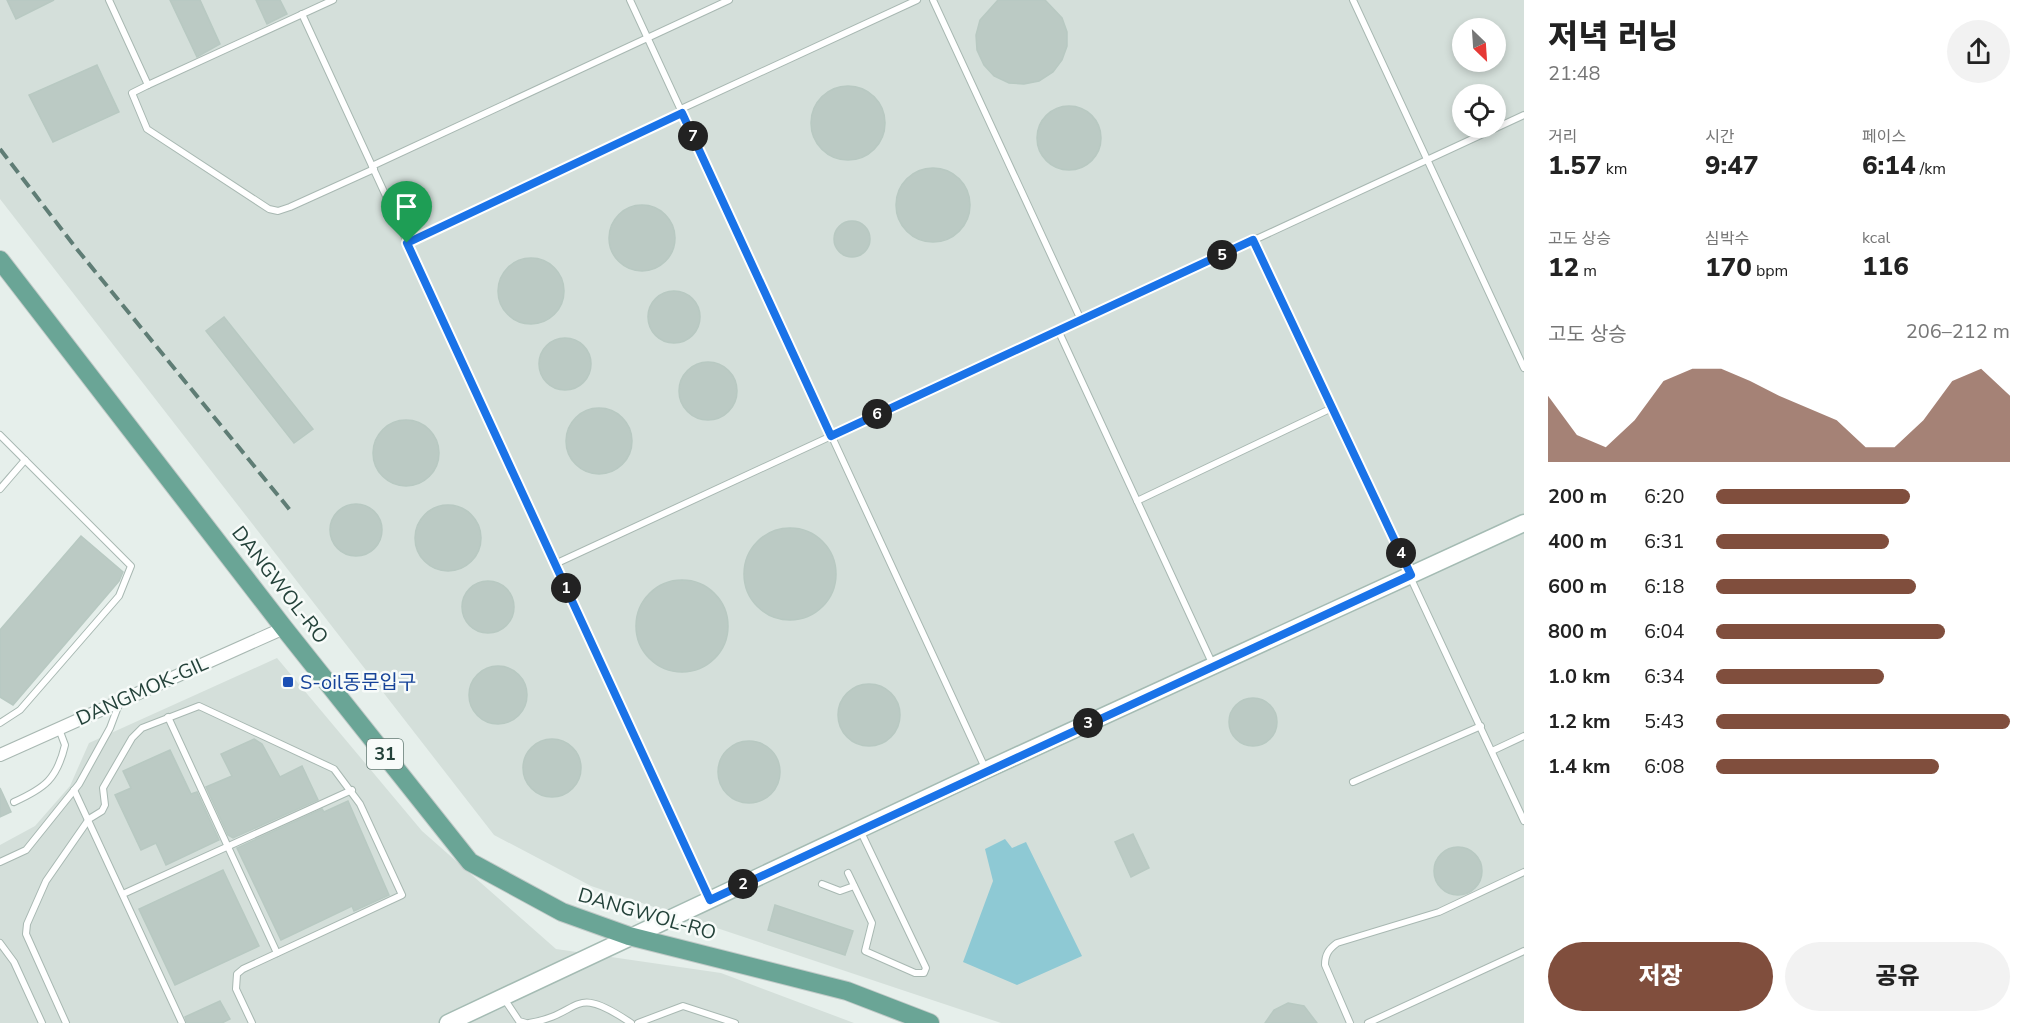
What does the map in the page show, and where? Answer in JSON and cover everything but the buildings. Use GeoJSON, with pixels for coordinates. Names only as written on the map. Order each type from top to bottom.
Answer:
{"type":"FeatureCollection","features":[{"type":"Feature","properties":{"kind":"main road","name":"DANGWOL-RO"},"geometry":{"type":"LineString","coordinates":[[0,260],[284,628],[470,862],[562,912],[629,936],[847,991],[930,1023]]}},
{"type":"Feature","properties":{"kind":"main road"},"geometry":{"type":"LineString","coordinates":[[448,1023],[986,770],[1524,524]]}},
{"type":"Feature","properties":{"kind":"street","name":"DANGMOK-GIL"},"geometry":{"type":"LineString","coordinates":[[0,755],[284,628]]}},
{"type":"Feature","properties":{"kind":"lane"},"geometry":{"type":"LineString","coordinates":[[109,0],[148,85]]}},
{"type":"Feature","properties":{"kind":"lane"},"geometry":{"type":"LineString","coordinates":[[333,0],[132,93],[147,129],[269,208],[278,211],[729,0]]}},
{"type":"Feature","properties":{"kind":"lane"},"geometry":{"type":"LineString","coordinates":[[630,0],[986,770]]}},
{"type":"Feature","properties":{"kind":"lane"},"geometry":{"type":"LineString","coordinates":[[407,243],[917,0]]}},
{"type":"Feature","properties":{"kind":"lane"},"geometry":{"type":"LineString","coordinates":[[933,0],[1082,320]]}},
{"type":"Feature","properties":{"kind":"lane"},"geometry":{"type":"LineString","coordinates":[[1353,0],[1524,368]]}},
{"type":"Feature","properties":{"kind":"lane"},"geometry":{"type":"LineString","coordinates":[[302,14],[710,900]]}},
{"type":"Feature","properties":{"kind":"lane"},"geometry":{"type":"LineString","coordinates":[[555,564],[1524,115]]}},
{"type":"Feature","properties":{"kind":"lane"},"geometry":{"type":"LineString","coordinates":[[1253,240],[1524,821]]}},
{"type":"Feature","properties":{"kind":"lane"},"geometry":{"type":"LineString","coordinates":[[1058,330],[1214,666]]}},
{"type":"Feature","properties":{"kind":"lane"},"geometry":{"type":"LineString","coordinates":[[1137,501],[1332,408]]}},
{"type":"Feature","properties":{"kind":"lane"},"geometry":{"type":"LineString","coordinates":[[0,435],[131,566],[119,596],[20,710],[0,723]]}},
{"type":"Feature","properties":{"kind":"lane"},"geometry":{"type":"LineString","coordinates":[[0,489],[25,460]]}},
{"type":"Feature","properties":{"kind":"lane"},"geometry":{"type":"LineString","coordinates":[[0,862],[26,850],[74,790],[110,728],[120,701]]}},
{"type":"Feature","properties":{"kind":"lane"},"geometry":{"type":"LineString","coordinates":[[66,1023],[26,934],[27,924],[46,881],[89,819],[102,811],[105,806],[103,788],[132,738],[142,728],[194,706],[208,708],[334,769],[352,790],[402,895],[237,974],[236,989],[252,1023]]}},
{"type":"Feature","properties":{"kind":"lane"},"geometry":{"type":"LineString","coordinates":[[168,717],[277,953]]}},
{"type":"Feature","properties":{"kind":"lane"},"geometry":{"type":"LineString","coordinates":[[1353,782],[1480,726]]}},
{"type":"Feature","properties":{"kind":"lane"},"geometry":{"type":"LineString","coordinates":[[14,802],[45,787],[52,779],[65,745],[59,728]]}},
{"type":"Feature","properties":{"kind":"lane"},"geometry":{"type":"LineString","coordinates":[[1492,752],[1524,736]]}},
{"type":"Feature","properties":{"kind":"lane"},"geometry":{"type":"LineString","coordinates":[[74,790],[182,1023]]}},
{"type":"Feature","properties":{"kind":"lane"},"geometry":{"type":"LineString","coordinates":[[123,894],[352,790]]}},
{"type":"Feature","properties":{"kind":"lane"},"geometry":{"type":"LineString","coordinates":[[848,873],[872,922],[865,951],[915,973],[924,973],[926,968],[860,829]]}},
{"type":"Feature","properties":{"kind":"lane"},"geometry":{"type":"LineString","coordinates":[[1350,1023],[1325,965],[1325,956],[1330,948],[1338,943],[1439,912],[1524,872]]}},
{"type":"Feature","properties":{"kind":"lane"},"geometry":{"type":"LineString","coordinates":[[822,884],[840,891],[854,886]]}},
{"type":"Feature","properties":{"kind":"lane"},"geometry":{"type":"LineString","coordinates":[[0,943],[14,962],[42,1023]]}},
{"type":"Feature","properties":{"kind":"lane"},"geometry":{"type":"LineString","coordinates":[[1368,1023],[1524,951]]}},
{"type":"Feature","properties":{"kind":"lane"},"geometry":{"type":"LineString","coordinates":[[503,997],[519,1021],[528,1023],[578,1002],[588,1001],[607,1007],[631,1023]]}},
{"type":"Feature","properties":{"kind":"lane"},"geometry":{"type":"LineString","coordinates":[[638,1023],[683,1006],[735,1023]]}},
{"type":"Feature","properties":{"kind":"shaded area"},"geometry":{"type":"Polygon","coordinates":[[[0,0],[1524,0],[1524,1023],[1001,1023],[591,886],[494,835],[0,199],[0,0]]]}},
{"type":"Feature","properties":{"kind":"shaded area"},"geometry":{"type":"Polygon","coordinates":[[[277,658],[422,831],[556,949],[721,973],[854,1023],[0,1023],[0,845],[35,826],[70,786],[89,743],[277,658]]]}},
{"type":"Feature","properties":{"kind":"water"},"geometry":{"type":"Polygon","coordinates":[[[1005,839],[1012,848],[1026,842],[1082,956],[1017,985],[963,962],[993,881],[985,849],[1005,839]]]}},
{"type":"Feature","properties":{"kind":"railway"},"geometry":{"type":"LineString","coordinates":[[0,149],[76,248],[290,510]]}},
{"type":"Feature","properties":{"kind":"place","name":"S-oil동문입구"},"geometry":{"type":"Point","coordinates":[288,682]}},
{"type":"Feature","properties":{"kind":"route"},"geometry":{"type":"LineString","coordinates":[[682,113],[831,436],[1253,240],[1411,575],[986,770],[710,900],[407,243],[682,113]]}}]}
